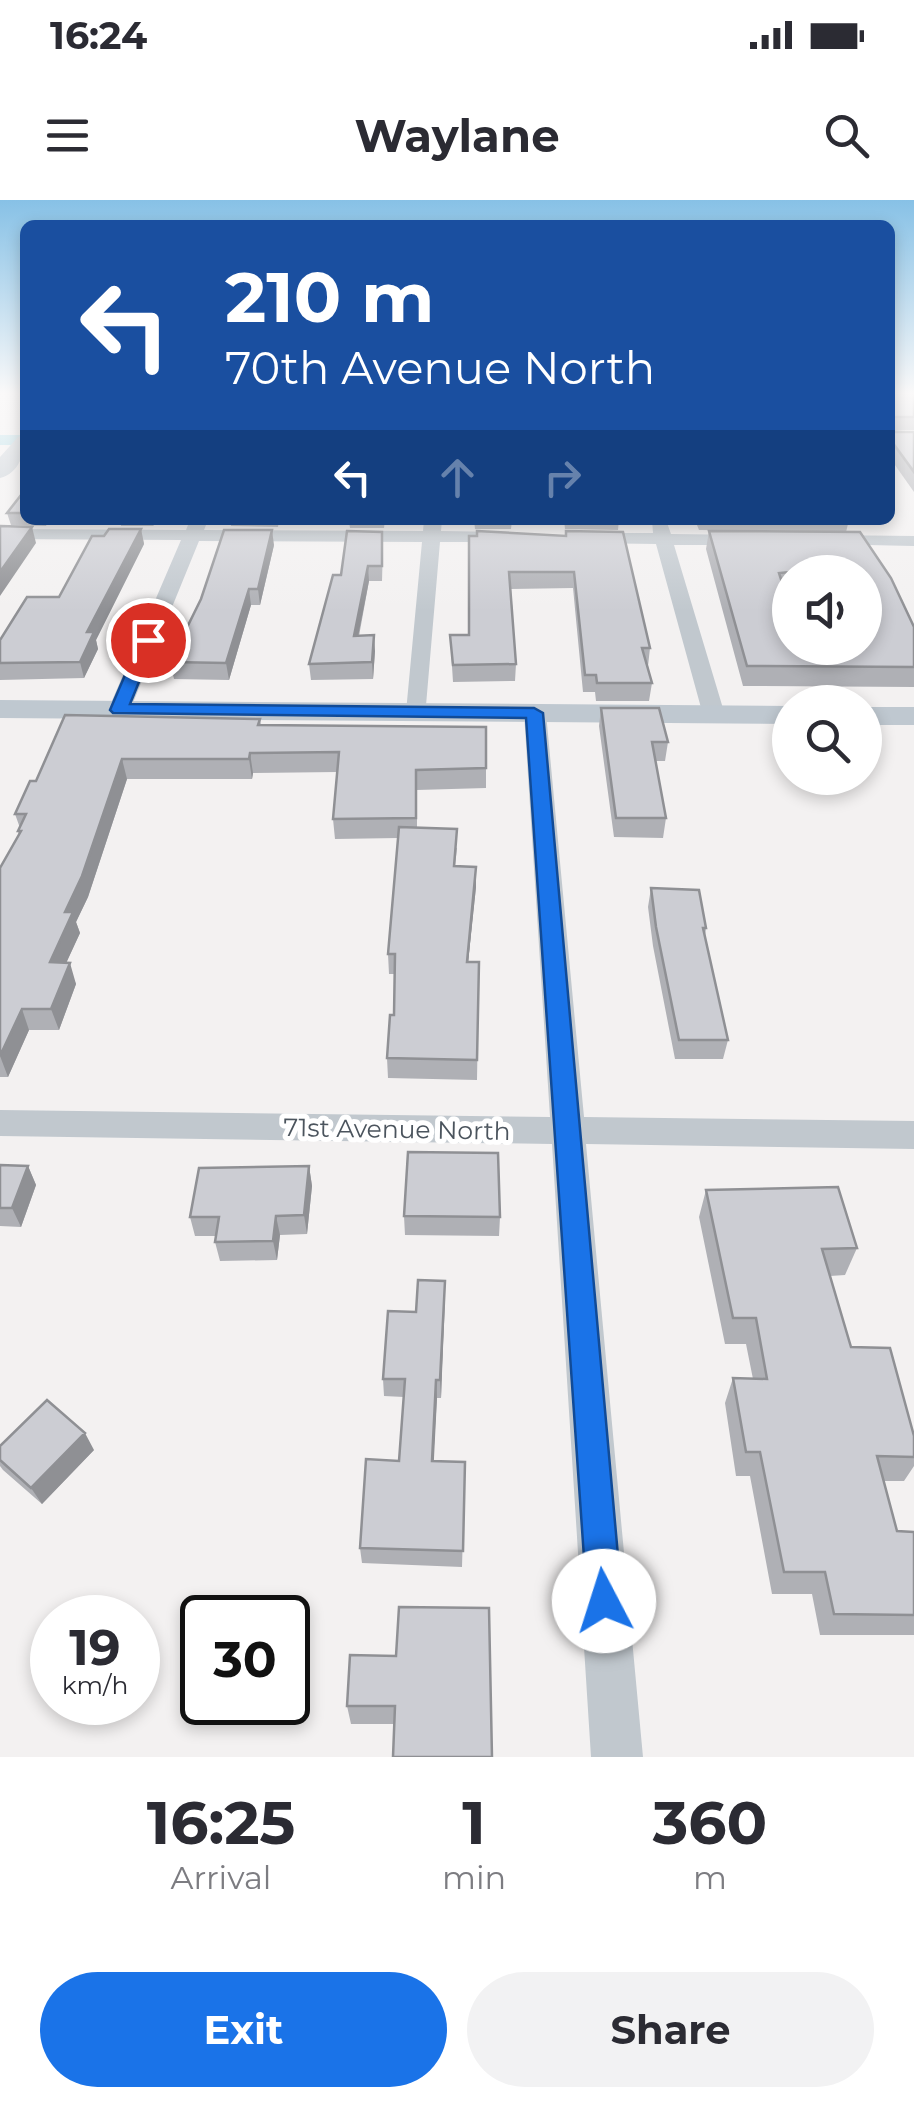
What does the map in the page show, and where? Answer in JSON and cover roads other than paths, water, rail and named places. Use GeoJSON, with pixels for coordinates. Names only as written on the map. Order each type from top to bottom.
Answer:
{"type":"FeatureCollection","features":[{"type":"Feature","properties":{"kind":"street"},"geometry":{"type":"LineString","coordinates":[[119,710],[196,528]]}},
{"type":"Feature","properties":{"kind":"street"},"geometry":{"type":"LineString","coordinates":[[0,534],[196,528],[433,528],[528,537]]}},
{"type":"Feature","properties":{"kind":"street"},"geometry":{"type":"LineString","coordinates":[[417,712],[433,528]]}},
{"type":"Feature","properties":{"kind":"street"},"geometry":{"type":"LineString","coordinates":[[567,538],[661,530],[762,540]]}},
{"type":"Feature","properties":{"kind":"street"},"geometry":{"type":"LineString","coordinates":[[661,530],[714,715]]}},
{"type":"Feature","properties":{"kind":"street"},"geometry":{"type":"LineString","coordinates":[[802,540],[907,541],[914,563]]}},
{"type":"Feature","properties":{"kind":"street"},"geometry":{"type":"LineString","coordinates":[[0,708],[772,715]]}},
{"type":"Feature","properties":{"kind":"street"},"geometry":{"type":"LineString","coordinates":[[534,713],[617,1757]]}},
{"type":"Feature","properties":{"kind":"street"},"geometry":{"type":"LineString","coordinates":[[882,716],[914,716]]}},
{"type":"Feature","properties":{"kind":"street","name":"71st Avenue North"},"geometry":{"type":"LineString","coordinates":[[0,1123],[914,1135]]}}]}
